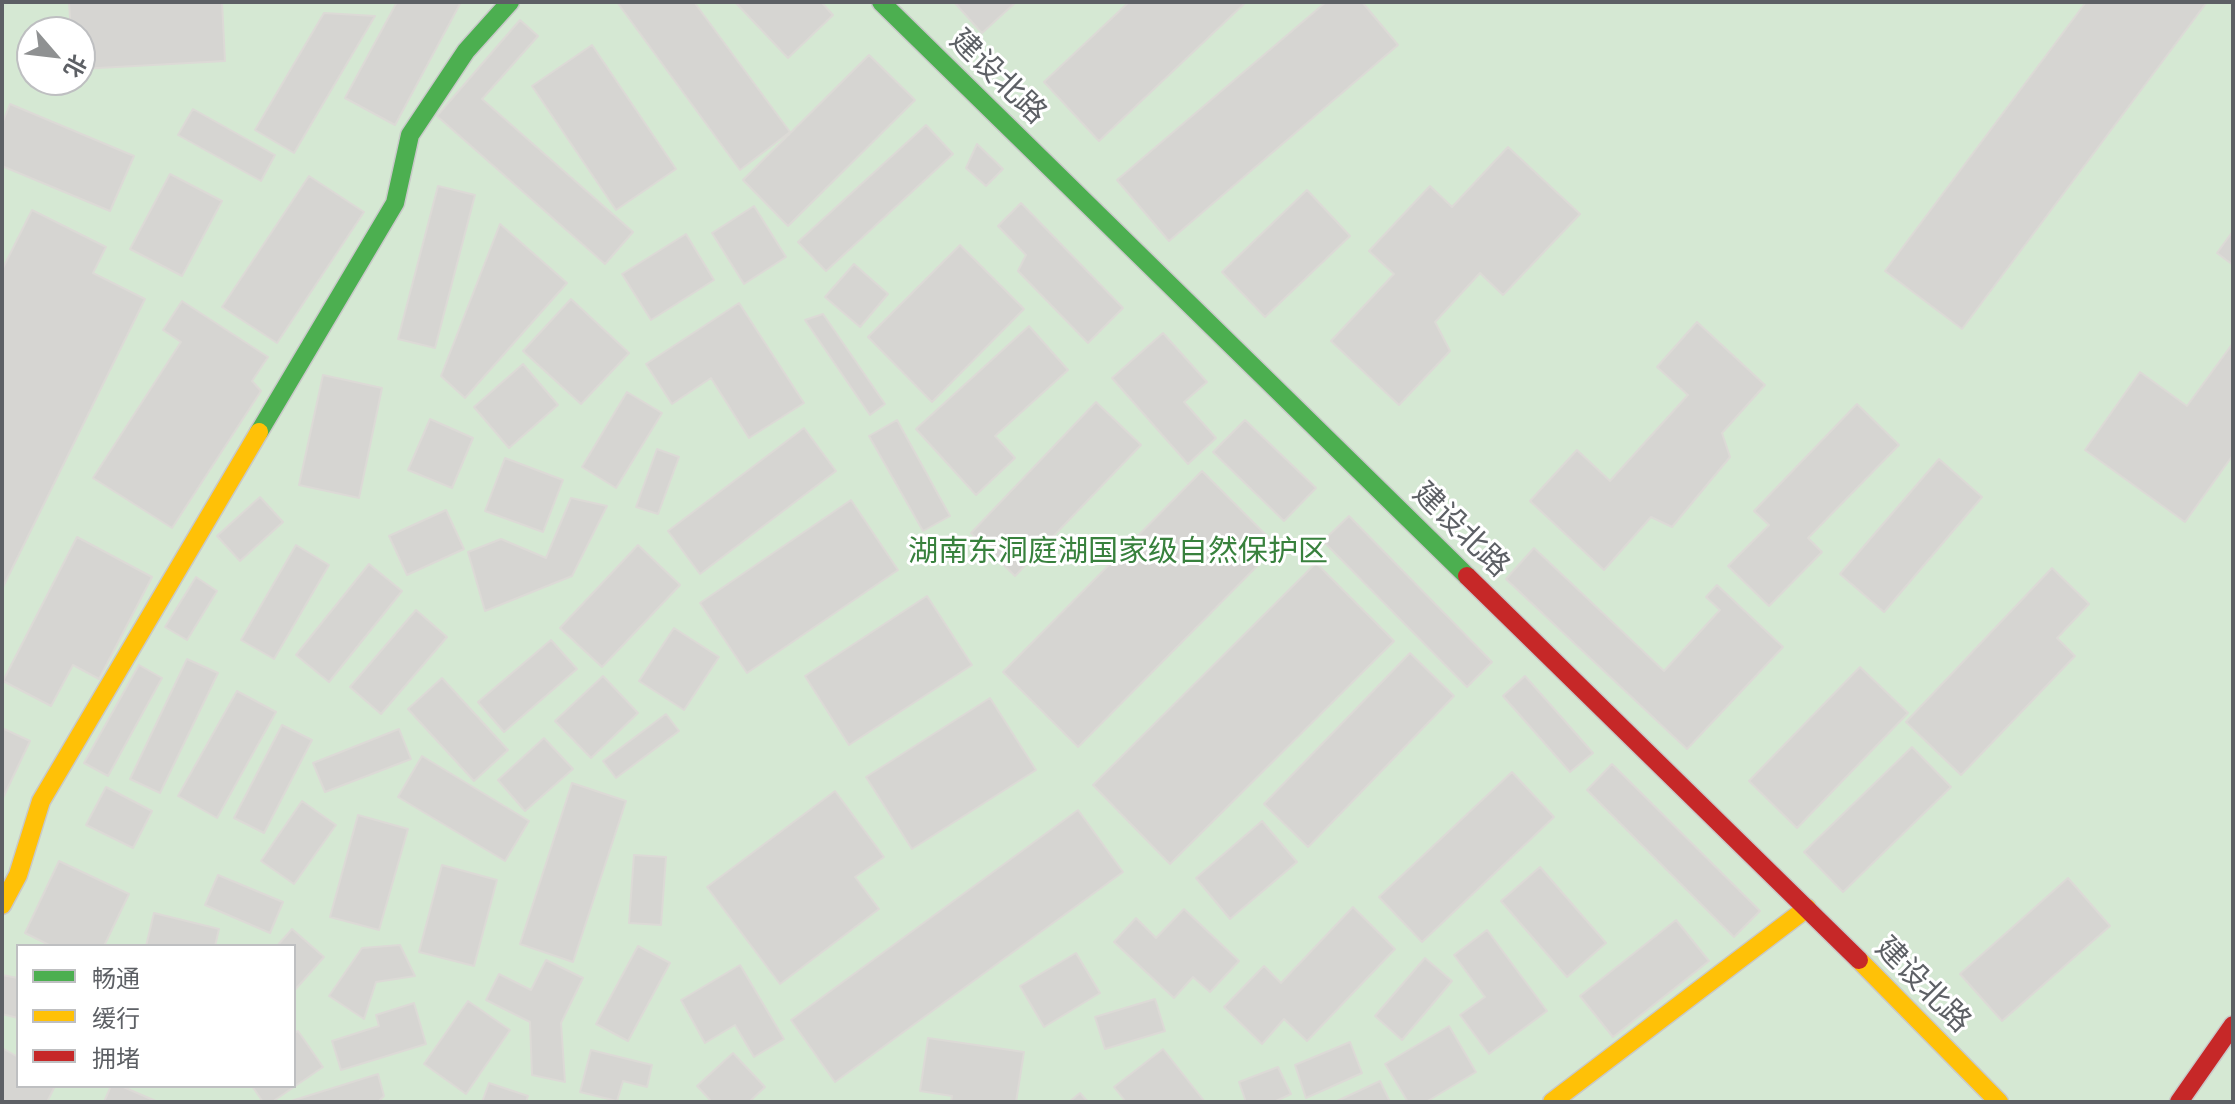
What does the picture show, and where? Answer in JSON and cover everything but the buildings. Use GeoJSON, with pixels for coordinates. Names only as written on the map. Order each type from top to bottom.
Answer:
{"type":"FeatureCollection","features":[{"type":"Feature","properties":{"kind":"main road"},"geometry":{"type":"LineString","coordinates":[[2,905],[18,875],[41,801],[395,203],[410,135],[466,51],[510,2]]}},
{"type":"Feature","properties":{"kind":"main road","name":"建设北路"},"geometry":{"type":"LineString","coordinates":[[881,2],[1807,908],[1999,1102]]}},
{"type":"Feature","properties":{"kind":"main road"},"geometry":{"type":"LineString","coordinates":[[1552,1102],[1807,908]]}},
{"type":"Feature","properties":{"kind":"main road"},"geometry":{"type":"LineString","coordinates":[[2179,1102],[2233,1025]]}},
{"type":"Feature","properties":{"kind":"green space","name":"湖南东洞庭湖国家级自然保护区"},"geometry":{"type":"Polygon","coordinates":[[[2,2],[2233,2],[2233,1102],[2,1102],[2,2]]]}},
{"type":"Feature","properties":{"kind":"traffic: fast"},"geometry":{"type":"LineString","coordinates":[[259,432],[395,203],[410,135],[466,51],[510,2]]}},
{"type":"Feature","properties":{"kind":"traffic: fast"},"geometry":{"type":"LineString","coordinates":[[881,2],[1467,576]]}},
{"type":"Feature","properties":{"kind":"traffic: slow"},"geometry":{"type":"LineString","coordinates":[[2,905],[18,875],[41,801],[259,432]]}},
{"type":"Feature","properties":{"kind":"traffic: slow"},"geometry":{"type":"LineString","coordinates":[[1552,1102],[1807,908]]}},
{"type":"Feature","properties":{"kind":"traffic: slow"},"geometry":{"type":"LineString","coordinates":[[1859,960],[1999,1102]]}},
{"type":"Feature","properties":{"kind":"traffic: jam"},"geometry":{"type":"LineString","coordinates":[[1467,576],[1859,960]]}},
{"type":"Feature","properties":{"kind":"traffic: jam"},"geometry":{"type":"LineString","coordinates":[[2179,1102],[2233,1025]]}}]}
